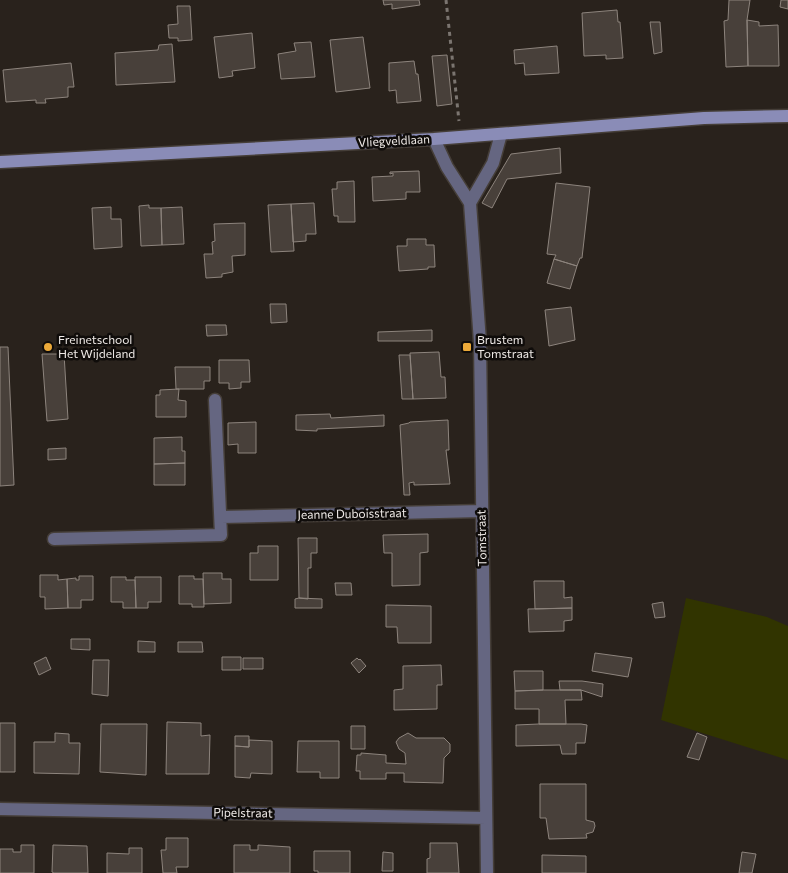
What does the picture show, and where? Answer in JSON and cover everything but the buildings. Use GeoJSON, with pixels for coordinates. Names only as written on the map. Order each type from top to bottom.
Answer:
{"type":"FeatureCollection","features":[{"type":"Feature","properties":{"kind":"main road","name":"Vliegveldlaan"},"geometry":{"type":"LineString","coordinates":[[0,162],[434,139],[704,118],[788,116]]}},
{"type":"Feature","properties":{"kind":"street"},"geometry":{"type":"LineString","coordinates":[[470,203],[493,162],[501,134]]}},
{"type":"Feature","properties":{"kind":"street","name":"Tomstraat"},"geometry":{"type":"LineString","coordinates":[[434,139],[447,166],[470,203],[480,342],[487,873]]}},
{"type":"Feature","properties":{"kind":"street"},"geometry":{"type":"LineString","coordinates":[[54,539],[221,535],[216,400]]}},
{"type":"Feature","properties":{"kind":"street","name":"Jeanne Duboisstraat"},"geometry":{"type":"LineString","coordinates":[[221,517],[482,511]]}},
{"type":"Feature","properties":{"kind":"street","name":"Pipelstraat"},"geometry":{"type":"LineString","coordinates":[[0,809],[486,818]]}},
{"type":"Feature","properties":{"kind":"path"},"geometry":{"type":"LineString","coordinates":[[446,0],[460,137]]}},
{"type":"Feature","properties":{"kind":"shaded area"},"geometry":{"type":"Polygon","coordinates":[[[686,598],[767,617],[788,626],[788,760],[661,720],[686,598]]]}},
{"type":"Feature","properties":{"kind":"place","name":"Freinetschool Het Wijdeland"},"geometry":{"type":"Point","coordinates":[48,347]}},
{"type":"Feature","properties":{"kind":"place","name":"Brustem Tomstraat"},"geometry":{"type":"Point","coordinates":[467,347]}}]}
